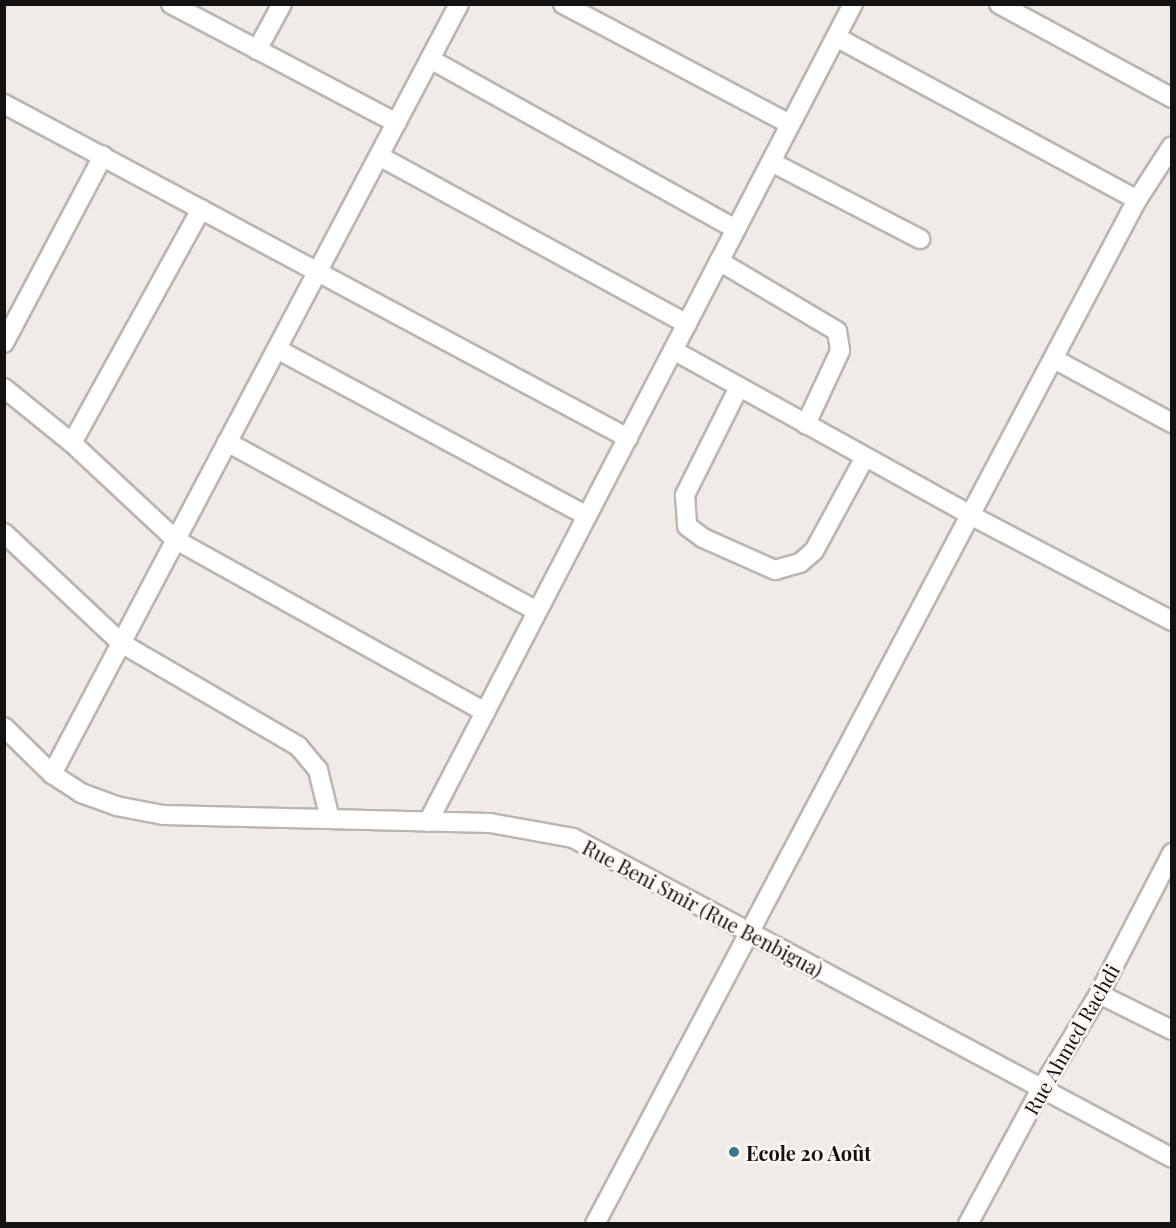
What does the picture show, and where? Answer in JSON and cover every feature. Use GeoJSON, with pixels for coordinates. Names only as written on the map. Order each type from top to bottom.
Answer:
{"type":"FeatureCollection","features":[{"type":"Feature","properties":{"kind":"street"},"geometry":{"type":"LineString","coordinates":[[171,4],[397,123]]}},
{"type":"Feature","properties":{"kind":"street"},"geometry":{"type":"LineString","coordinates":[[257,50],[282,4]]}},
{"type":"Feature","properties":{"kind":"street"},"geometry":{"type":"LineString","coordinates":[[52,774],[459,4]]}},
{"type":"Feature","properties":{"kind":"street"},"geometry":{"type":"LineString","coordinates":[[562,4],[790,124]]}},
{"type":"Feature","properties":{"kind":"street"},"geometry":{"type":"LineString","coordinates":[[428,822],[853,4]]}},
{"type":"Feature","properties":{"kind":"street"},"geometry":{"type":"LineString","coordinates":[[999,4],[1172,98]]}},
{"type":"Feature","properties":{"kind":"street"},"geometry":{"type":"LineString","coordinates":[[836,37],[1137,200]]}},
{"type":"Feature","properties":{"kind":"street"},"geometry":{"type":"LineString","coordinates":[[430,59],[736,229]]}},
{"type":"Feature","properties":{"kind":"street"},"geometry":{"type":"LineString","coordinates":[[6,108],[103,156],[628,438]]}},
{"type":"Feature","properties":{"kind":"street"},"geometry":{"type":"LineString","coordinates":[[595,1224],[972,516],[1137,200],[1172,146]]}},
{"type":"Feature","properties":{"kind":"street"},"geometry":{"type":"LineString","coordinates":[[4,343],[103,156]]}},
{"type":"Feature","properties":{"kind":"street"},"geometry":{"type":"LineString","coordinates":[[379,156],[687,324]]}},
{"type":"Feature","properties":{"kind":"street"},"geometry":{"type":"LineString","coordinates":[[771,162],[920,239]]}},
{"type":"Feature","properties":{"kind":"street"},"geometry":{"type":"LineString","coordinates":[[72,443],[201,209]]}},
{"type":"Feature","properties":{"kind":"street"},"geometry":{"type":"LineString","coordinates":[[719,261],[837,331],[840,351],[806,424]]}},
{"type":"Feature","properties":{"kind":"street"},"geometry":{"type":"LineString","coordinates":[[277,349],[587,516]]}},
{"type":"Feature","properties":{"kind":"street"},"geometry":{"type":"LineString","coordinates":[[673,350],[972,516],[1172,621]]}},
{"type":"Feature","properties":{"kind":"street"},"geometry":{"type":"LineString","coordinates":[[1054,359],[1172,423]]}},
{"type":"Feature","properties":{"kind":"street"},"geometry":{"type":"LineString","coordinates":[[739,387],[685,495],[687,526],[703,538],[776,570],[800,563],[814,550],[865,457]]}},
{"type":"Feature","properties":{"kind":"street"},"geometry":{"type":"LineString","coordinates":[[4,388],[72,443],[176,540],[485,712]]}},
{"type":"Feature","properties":{"kind":"street"},"geometry":{"type":"LineString","coordinates":[[227,442],[537,611]]}},
{"type":"Feature","properties":{"kind":"street"},"geometry":{"type":"LineString","coordinates":[[4,533],[121,643],[298,746],[318,770],[330,819]]}},
{"type":"Feature","properties":{"kind":"street","name":"Rue Beni Smir (Rue Benbigua)"},"geometry":{"type":"LineString","coordinates":[[4,727],[52,774],[81,793],[116,806],[163,815],[490,823],[573,838],[1040,1091],[1172,1158]]}},
{"type":"Feature","properties":{"kind":"street","name":"Rue Ahmed Rachdi"},"geometry":{"type":"LineString","coordinates":[[968,1224],[1040,1091],[1100,994],[1167,873],[1172,853]]}},
{"type":"Feature","properties":{"kind":"street"},"geometry":{"type":"LineString","coordinates":[[1100,994],[1172,1030]]}},
{"type":"Feature","properties":{"kind":"place","name":"Ecole 20 Août"},"geometry":{"type":"Point","coordinates":[734,1152]}}]}
